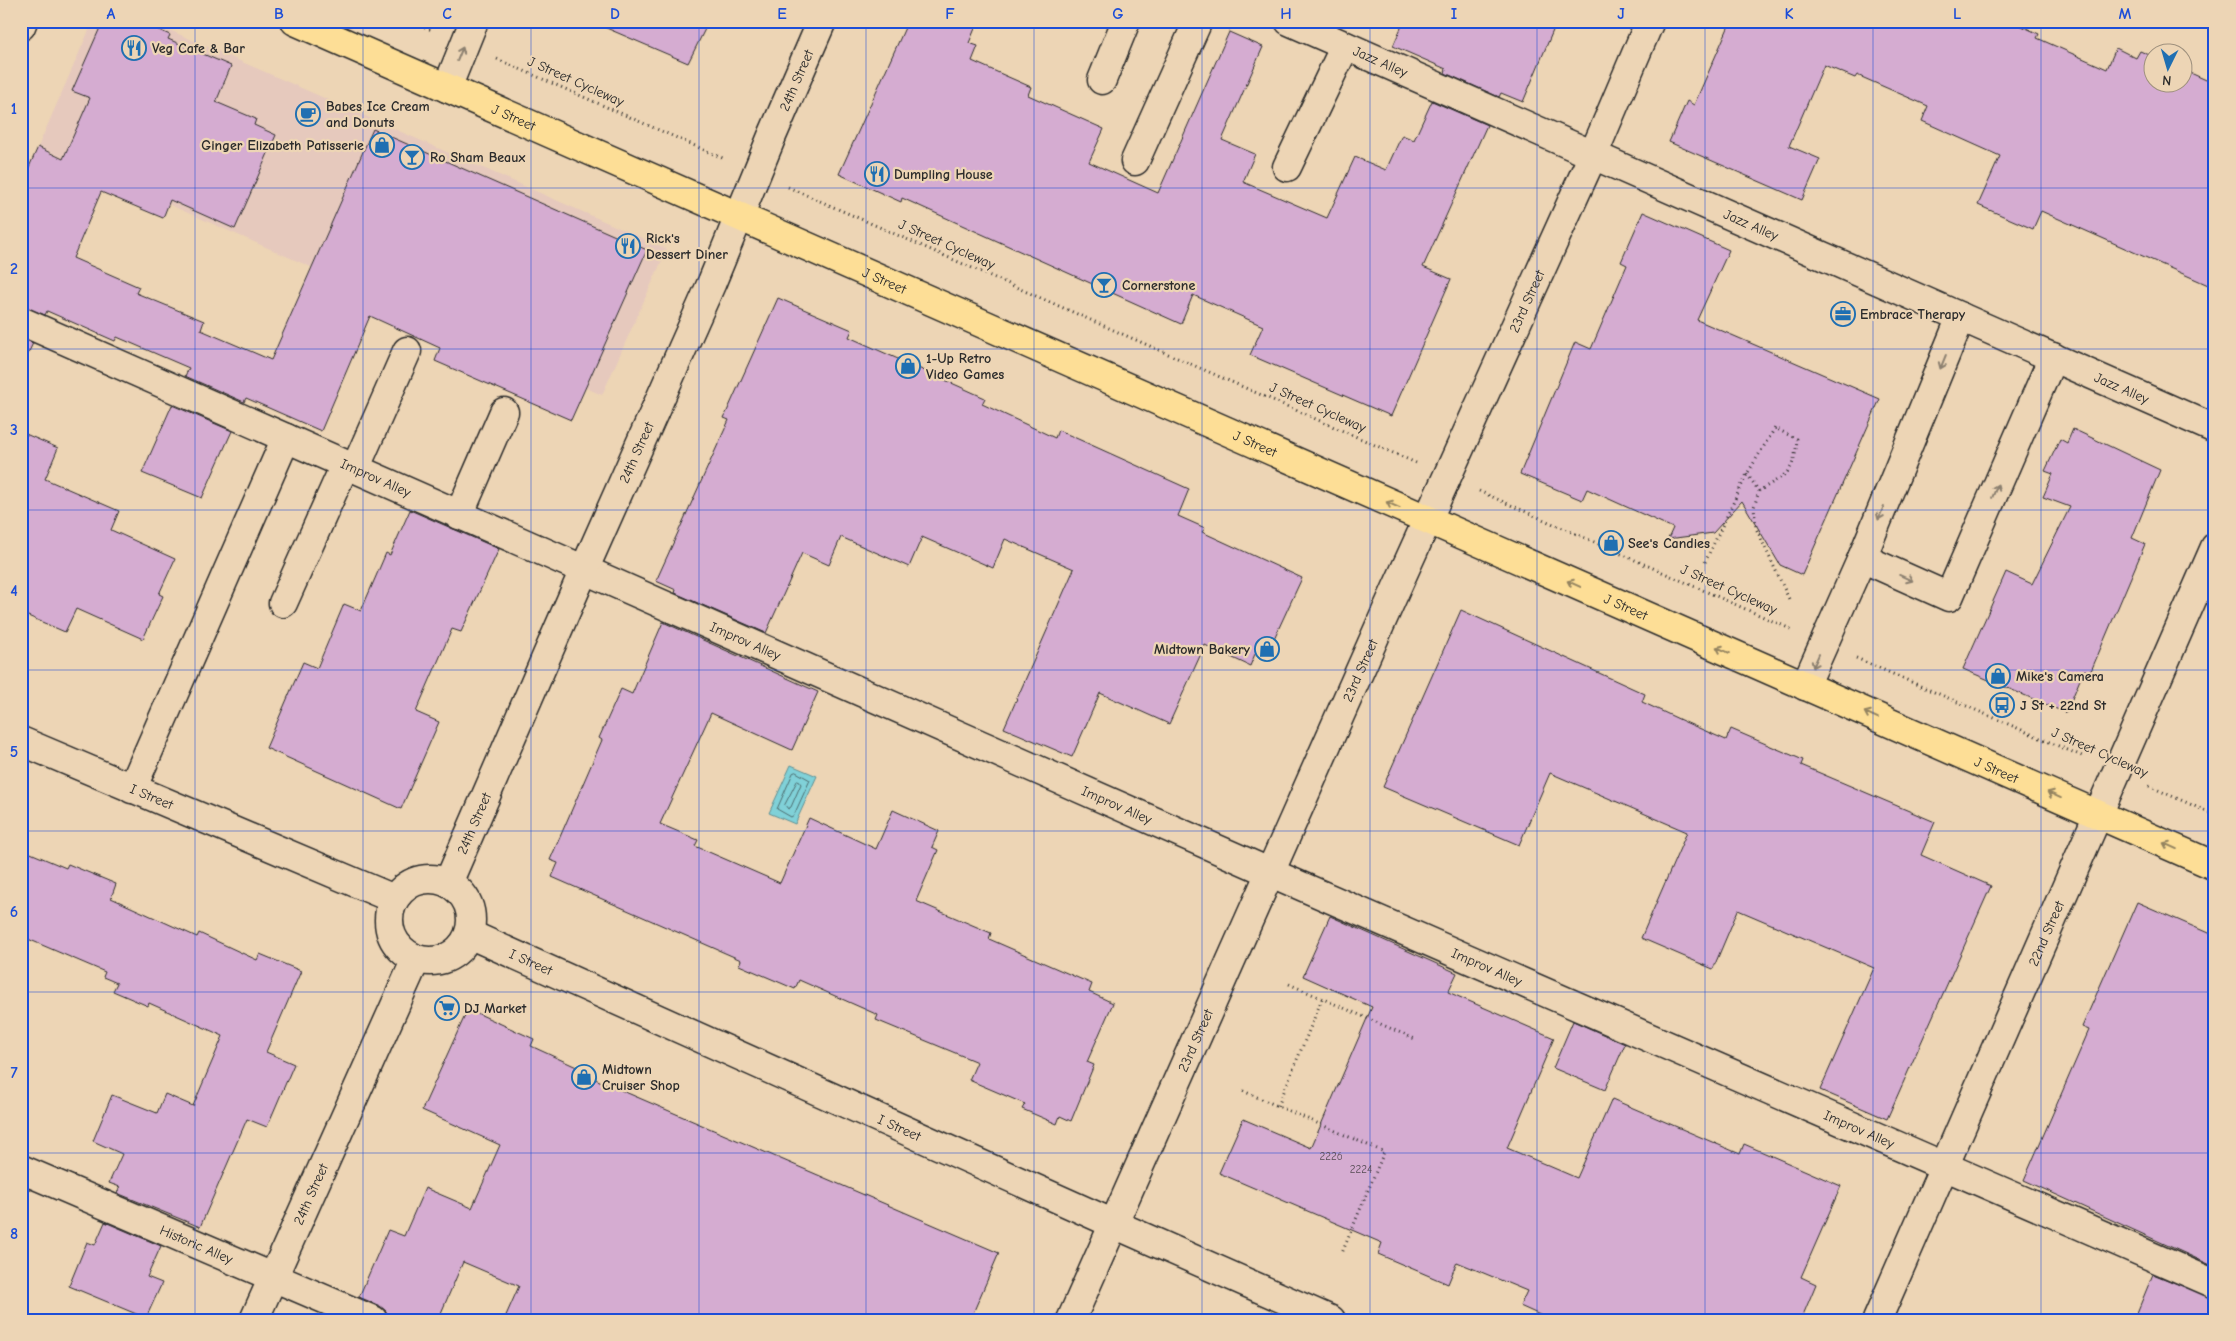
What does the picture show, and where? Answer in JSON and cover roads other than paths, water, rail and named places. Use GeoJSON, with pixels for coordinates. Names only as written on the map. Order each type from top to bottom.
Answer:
{"type":"FeatureCollection","features":[{"type":"Feature","properties":{"kind":"main road","name":"J Street"},"geometry":{"type":"LineString","coordinates":[[295,21],[2215,866]]}},
{"type":"Feature","properties":{"kind":"street"},"geometry":{"type":"LineString","coordinates":[[21,26],[23,21]]}},
{"type":"Feature","properties":{"kind":"street","name":"24th Street"},"geometry":{"type":"LineString","coordinates":[[448,883],[712,282],[756,173],[822,21]]}},
{"type":"Feature","properties":{"kind":"street"},"geometry":{"type":"LineString","coordinates":[[1102,80],[1126,21]]}},
{"type":"Feature","properties":{"kind":"street"},"geometry":{"type":"LineString","coordinates":[[1136,161],[1198,21]]}},
{"type":"Feature","properties":{"kind":"street","name":"Jazz Alley"},"geometry":{"type":"LineString","coordinates":[[1289,21],[2215,428]]}},
{"type":"Feature","properties":{"kind":"street","name":"23rd Street"},"geometry":{"type":"LineString","coordinates":[[1071,1320],[1269,872],[1593,155],[1650,21]]}},
{"type":"Feature","properties":{"kind":"street"},"geometry":{"type":"LineString","coordinates":[[447,88],[469,33]]}},
{"type":"Feature","properties":{"kind":"street"},"geometry":{"type":"LineString","coordinates":[[1287,167],[1345,46]]}},
{"type":"Feature","properties":{"kind":"street"},"geometry":{"type":"LineString","coordinates":[[1805,686],[1862,558],[1962,317]]}},
{"type":"Feature","properties":{"kind":"street","name":"Improv Alley"},"geometry":{"type":"LineString","coordinates":[[21,321],[1269,872],[2215,1284]]}},
{"type":"Feature","properties":{"kind":"street"},"geometry":{"type":"LineString","coordinates":[[283,603],[407,351]]}},
{"type":"Feature","properties":{"kind":"street"},"geometry":{"type":"LineString","coordinates":[[1862,558],[1949,597],[2053,357]]}},
{"type":"Feature","properties":{"kind":"street"},"geometry":{"type":"LineString","coordinates":[[459,515],[504,412]]}},
{"type":"Feature","properties":{"kind":"street"},"geometry":{"type":"LineString","coordinates":[[132,789],[286,438]]}},
{"type":"Feature","properties":{"kind":"street","name":"22nd Street"},"geometry":{"type":"LineString","coordinates":[[1877,1320],[1943,1165],[2215,547]]}},
{"type":"Feature","properties":{"kind":"street","name":"I Street"},"geometry":{"type":"LineString","coordinates":[[21,741],[394,899]]}},
{"type":"Feature","properties":{"kind":"street"},"geometry":{"type":"LineString","coordinates":[[433,879],[448,883],[459,891],[467,902],[471,914],[469,934],[458,952],[445,959],[431,962],[416,959],[403,952],[391,934],[389,913],[394,899],[404,887],[418,880],[433,879]]}},
{"type":"Feature","properties":{"kind":"street","name":"I Street"},"geometry":{"type":"LineString","coordinates":[[469,934],[1331,1320]]}},
{"type":"Feature","properties":{"kind":"street","name":"24th Street"},"geometry":{"type":"LineString","coordinates":[[254,1320],[416,959]]}},
{"type":"Feature","properties":{"kind":"street","name":"Historic Alley"},"geometry":{"type":"LineString","coordinates":[[21,1169],[373,1320]]}},
{"type":"Feature","properties":{"kind":"water"},"geometry":{"type":"Polygon","coordinates":[[[791,765],[817,776],[795,824],[769,813],[791,765]]]}},
{"type":"Feature","properties":{"kind":"place","name":"Veg Cafe & Bar"},"geometry":{"type":"Point","coordinates":[134,48]}},
{"type":"Feature","properties":{"kind":"place","name":"Babes Ice Cream and Donuts"},"geometry":{"type":"Point","coordinates":[308,114]}},
{"type":"Feature","properties":{"kind":"place","name":"Ginger Elizabeth Patisserie"},"geometry":{"type":"Point","coordinates":[382,145]}},
{"type":"Feature","properties":{"kind":"place","name":"Ro Sham Beaux"},"geometry":{"type":"Point","coordinates":[412,157]}},
{"type":"Feature","properties":{"kind":"place","name":"Dumpling House"},"geometry":{"type":"Point","coordinates":[877,174]}},
{"type":"Feature","properties":{"kind":"place","name":"Rick's Dessert Diner"},"geometry":{"type":"Point","coordinates":[628,246]}},
{"type":"Feature","properties":{"kind":"place","name":"Cornerstone"},"geometry":{"type":"Point","coordinates":[1104,285]}},
{"type":"Feature","properties":{"kind":"place","name":"Embrace Therapy"},"geometry":{"type":"Point","coordinates":[1843,314]}},
{"type":"Feature","properties":{"kind":"place","name":"1-Up Retro Video Games"},"geometry":{"type":"Point","coordinates":[908,366]}},
{"type":"Feature","properties":{"kind":"place","name":"See's Candies"},"geometry":{"type":"Point","coordinates":[1611,543]}},
{"type":"Feature","properties":{"kind":"place","name":"Midtown Bakery"},"geometry":{"type":"Point","coordinates":[1267,649]}},
{"type":"Feature","properties":{"kind":"place","name":"Mike's Camera"},"geometry":{"type":"Point","coordinates":[1998,676]}},
{"type":"Feature","properties":{"kind":"place","name":"J St + 22nd St"},"geometry":{"type":"Point","coordinates":[2002,705]}},
{"type":"Feature","properties":{"kind":"place","name":"DJ Market"},"geometry":{"type":"Point","coordinates":[447,1008]}},
{"type":"Feature","properties":{"kind":"place","name":"Midtown Cruiser Shop"},"geometry":{"type":"Point","coordinates":[584,1077]}}]}
